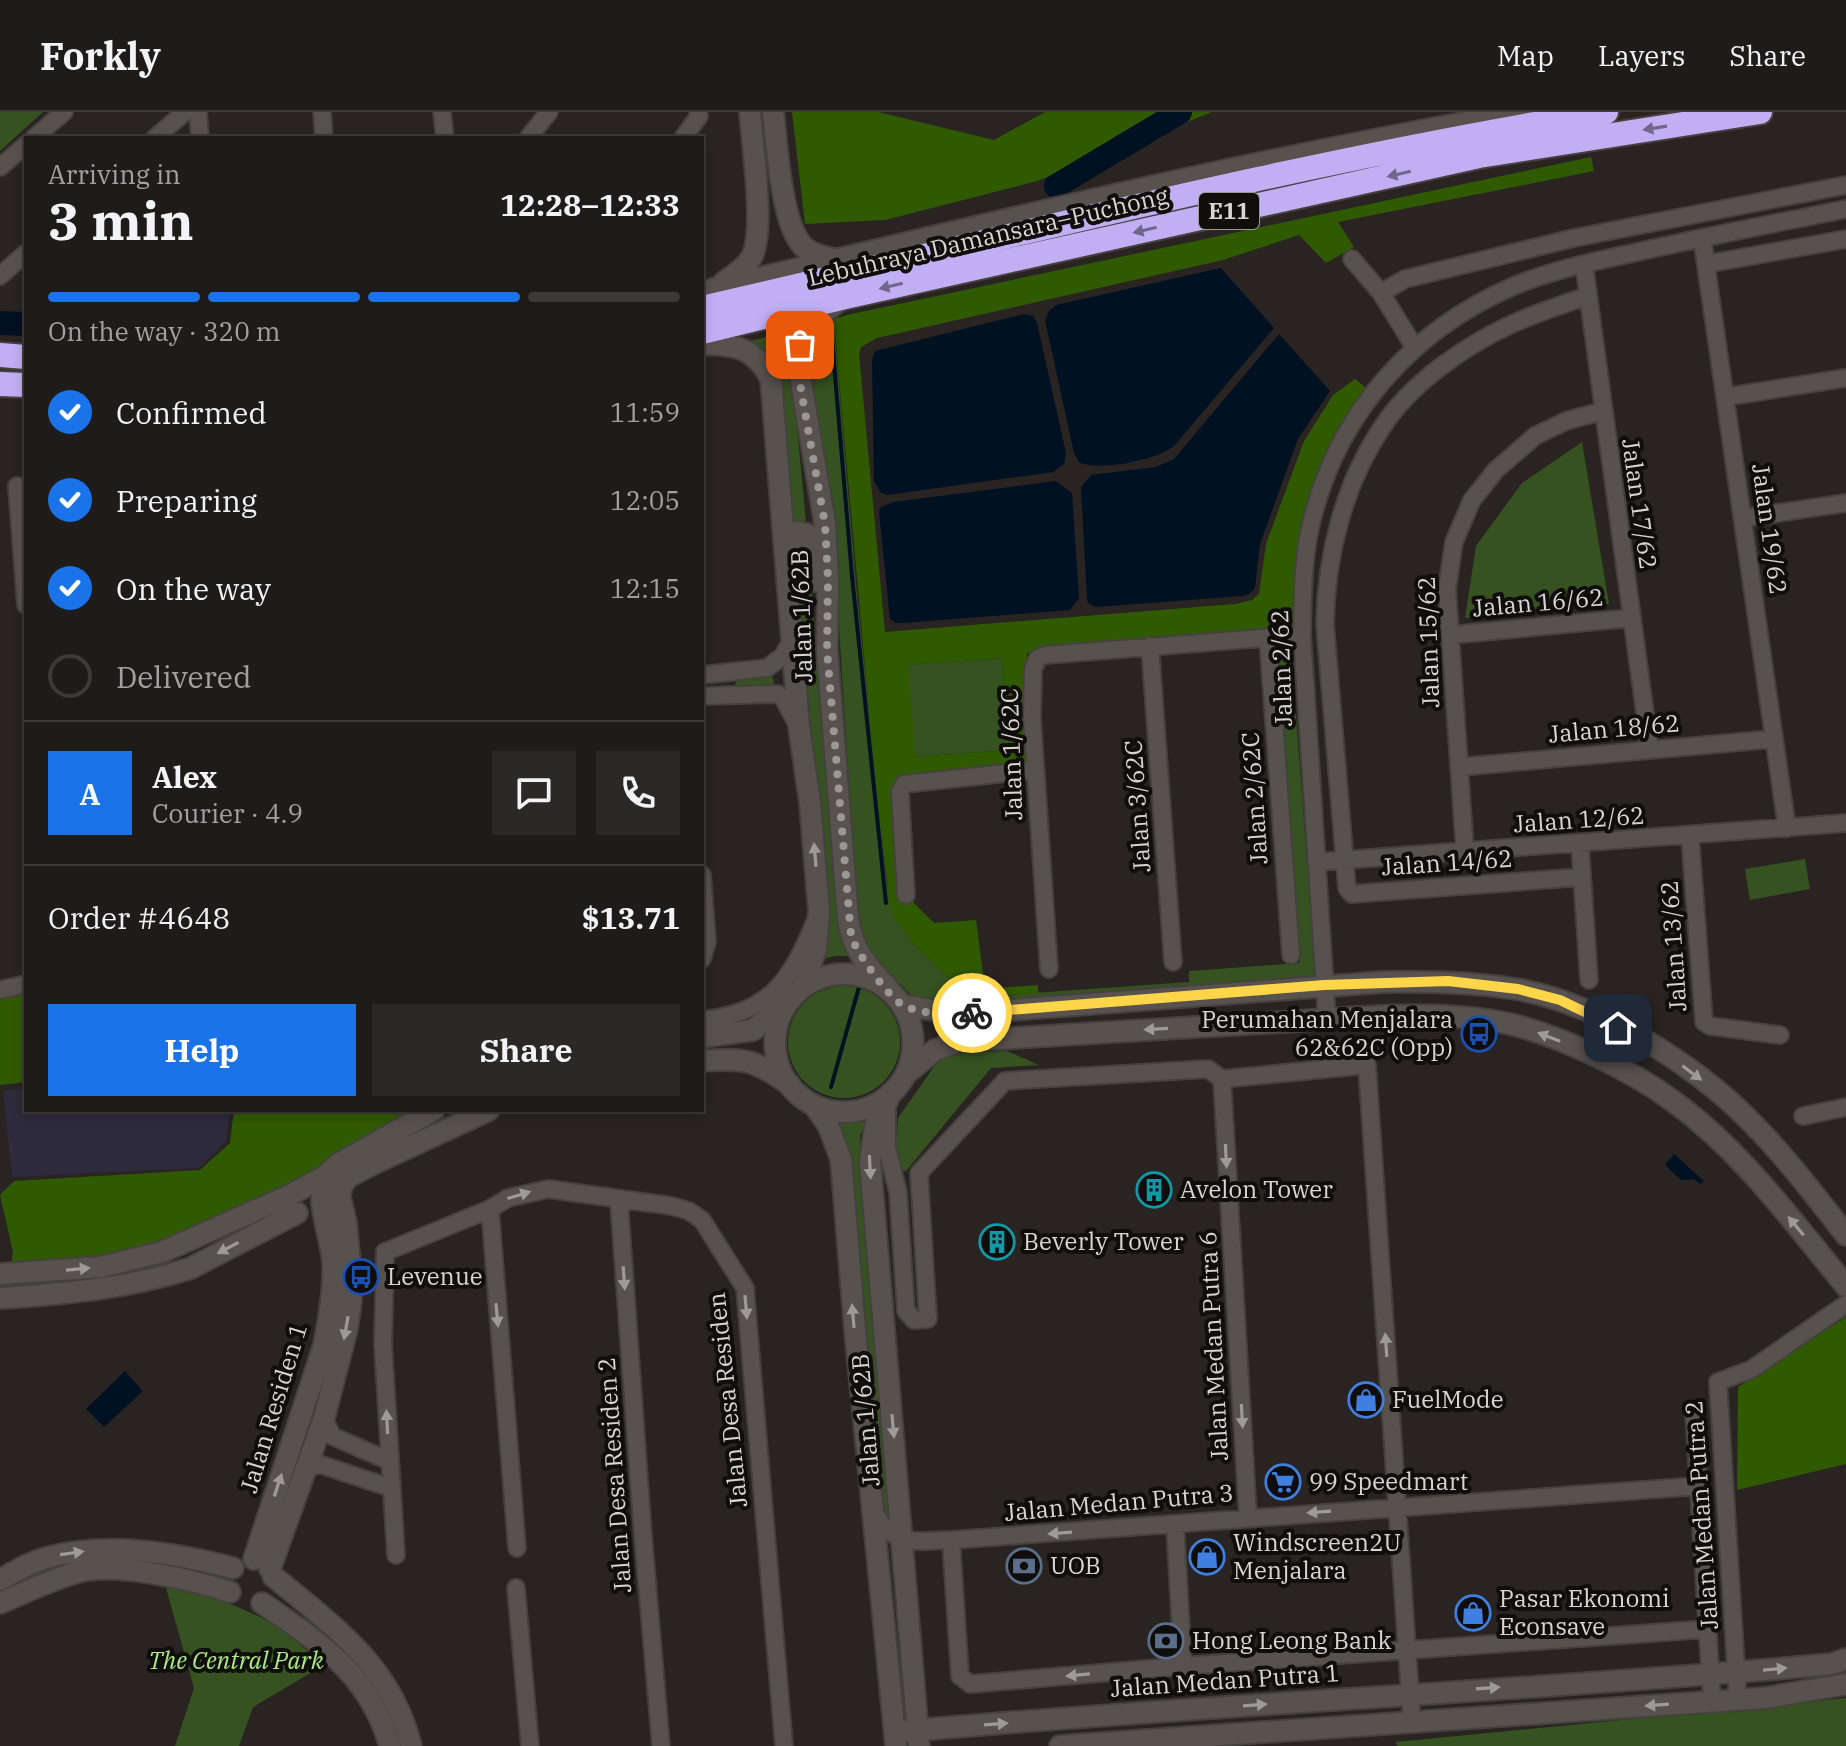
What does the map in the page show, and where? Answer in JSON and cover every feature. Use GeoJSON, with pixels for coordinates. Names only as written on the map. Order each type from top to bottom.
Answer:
{"type":"FeatureCollection","features":[{"type":"Feature","properties":{"kind":"highway","name":"E11"},"geometry":{"type":"LineString","coordinates":[[706,297],[1359,156],[1606,112]]}},
{"type":"Feature","properties":{"kind":"highway","name":"Lebuhraya Damansara–Puchong"},"geometry":{"type":"LineString","coordinates":[[704,332],[845,297],[1479,156],[1760,112]]}},
{"type":"Feature","properties":{"kind":"highway"},"geometry":{"type":"LineString","coordinates":[[0,355],[24,357]]}},
{"type":"Feature","properties":{"kind":"highway"},"geometry":{"type":"LineString","coordinates":[[0,384],[24,385]]}},
{"type":"Feature","properties":{"kind":"main road"},"geometry":{"type":"LineString","coordinates":[[706,297],[742,269],[752,257],[756,245],[758,223],[750,112]]}},
{"type":"Feature","properties":{"kind":"main road"},"geometry":{"type":"LineString","coordinates":[[773,112],[791,225],[800,243],[811,252],[836,260]]}},
{"type":"Feature","properties":{"kind":"main road"},"geometry":{"type":"LineString","coordinates":[[706,297],[836,260],[1089,200],[1525,112]]}},
{"type":"Feature","properties":{"kind":"main road","name":"Jalan 1/62B"},"geometry":{"type":"LineString","coordinates":[[845,297],[819,315],[809,327],[800,345],[799,370],[825,524],[827,650],[849,928],[862,960],[896,997]]}},
{"type":"Feature","properties":{"kind":"main road","name":"Jalan 1/62B"},"geometry":{"type":"LineString","coordinates":[[704,344],[727,345],[748,351],[761,361],[771,379],[791,641],[819,911],[816,949],[797,993]]}},
{"type":"Feature","properties":{"kind":"main road"},"geometry":{"type":"LineString","coordinates":[[786,567],[793,536],[797,532],[807,534],[812,547],[827,650]]}},
{"type":"Feature","properties":{"kind":"main road"},"geometry":{"type":"LineString","coordinates":[[704,1037],[753,1030],[797,993],[824,976],[846,973],[869,978],[896,997],[957,1014],[1383,982],[1462,983],[1518,989],[1560,1000],[1638,1038],[1684,1066],[1742,1114],[1846,1235]]}},
{"type":"Feature","properties":{"kind":"main road"},"geometry":{"type":"LineString","coordinates":[[789,1084],[780,1067],[776,1049],[777,1030],[782,1013],[797,993]]}},
{"type":"Feature","properties":{"kind":"main road"},"geometry":{"type":"LineString","coordinates":[[896,997],[912,1027],[913,1050],[907,1073]]}},
{"type":"Feature","properties":{"kind":"main road"},"geometry":{"type":"LineString","coordinates":[[704,1061],[753,1061],[789,1084],[814,1105],[834,1111],[855,1111],[889,1098],[907,1073],[935,1050],[961,1041],[1386,1015],[1462,1017],[1510,1024],[1546,1035],[1612,1064],[1673,1101],[1739,1157],[1846,1286]]}},
{"type":"Feature","properties":{"kind":"main road","name":"Jalan 1/62B"},"geometry":{"type":"LineString","coordinates":[[889,1098],[872,1137],[870,1162],[919,1738]]}},
{"type":"Feature","properties":{"kind":"main road","name":"Jalan 1/62B"},"geometry":{"type":"LineString","coordinates":[[814,1105],[828,1125],[841,1159],[895,1739]]}},
{"type":"Feature","properties":{"kind":"main road"},"geometry":{"type":"LineString","coordinates":[[333,1181],[338,1164],[430,1112]]}},
{"type":"Feature","properties":{"kind":"main road"},"geometry":{"type":"LineString","coordinates":[[0,1298],[77,1292],[191,1268],[333,1181],[348,1177],[485,1112]]}},
{"type":"Feature","properties":{"kind":"main road"},"geometry":{"type":"LineString","coordinates":[[292,1204],[313,1230],[338,1229],[352,1196],[375,1163]]}},
{"type":"Feature","properties":{"kind":"main road","name":"Jalan Residen 1"},"geometry":{"type":"LineString","coordinates":[[266,1568],[324,1418],[351,1302],[338,1229],[321,1192],[333,1181]]}},
{"type":"Feature","properties":{"kind":"main road"},"geometry":{"type":"LineString","coordinates":[[0,1274],[101,1267],[162,1252],[292,1204]]}},
{"type":"Feature","properties":{"kind":"main road","name":"Jalan Residen 1"},"geometry":{"type":"LineString","coordinates":[[266,1568],[324,1345],[338,1229]]}},
{"type":"Feature","properties":{"kind":"main road"},"geometry":{"type":"LineString","coordinates":[[0,1580],[28,1564],[80,1551],[123,1550],[175,1556],[233,1568]]}},
{"type":"Feature","properties":{"kind":"main road"},"geometry":{"type":"LineString","coordinates":[[266,1568],[272,1591],[262,1603],[247,1605],[230,1592],[228,1580],[233,1568],[246,1560],[266,1568],[357,1646],[394,1698],[411,1746]]}},
{"type":"Feature","properties":{"kind":"main road"},"geometry":{"type":"LineString","coordinates":[[0,1603],[83,1571],[155,1574],[198,1581],[230,1592]]}},
{"type":"Feature","properties":{"kind":"main road"},"geometry":{"type":"LineString","coordinates":[[262,1603],[339,1660],[354,1675],[377,1710],[390,1746]]}},
{"type":"Feature","properties":{"kind":"main road","name":"Jalan Medan Putra 1"},"geometry":{"type":"LineString","coordinates":[[895,1739],[1410,1693],[1832,1664],[1846,1659]]}},
{"type":"Feature","properties":{"kind":"main road"},"geometry":{"type":"LineString","coordinates":[[1060,1746],[1738,1700],[1776,1697],[1846,1684]]}},
{"type":"Feature","properties":{"kind":"street"},"geometry":{"type":"LineString","coordinates":[[36,136],[64,112]]}},
{"type":"Feature","properties":{"kind":"street"},"geometry":{"type":"LineString","coordinates":[[157,136],[185,112]]}},
{"type":"Feature","properties":{"kind":"street"},"geometry":{"type":"LineString","coordinates":[[198,112],[200,136]]}},
{"type":"Feature","properties":{"kind":"street"},"geometry":{"type":"LineString","coordinates":[[322,112],[324,136]]}},
{"type":"Feature","properties":{"kind":"street"},"geometry":{"type":"LineString","coordinates":[[442,112],[445,136]]}},
{"type":"Feature","properties":{"kind":"street"},"geometry":{"type":"LineString","coordinates":[[530,136],[549,112]]}},
{"type":"Feature","properties":{"kind":"street"},"geometry":{"type":"LineString","coordinates":[[684,136],[699,116],[698,112]]}},
{"type":"Feature","properties":{"kind":"street"},"geometry":{"type":"LineString","coordinates":[[0,167],[24,147]]}},
{"type":"Feature","properties":{"kind":"street"},"geometry":{"type":"LineString","coordinates":[[1381,293],[1405,279],[1574,238],[1846,185]]}},
{"type":"Feature","properties":{"kind":"street"},"geometry":{"type":"LineString","coordinates":[[1776,198],[1780,222]]}},
{"type":"Feature","properties":{"kind":"street","name":"Jalan 2/62"},"geometry":{"type":"LineString","coordinates":[[1327,1020],[1302,635],[1303,572],[1311,522],[1335,453],[1361,408],[1391,370],[1415,348],[1458,314],[1516,285],[1584,264],[1846,209]]}},
{"type":"Feature","properties":{"kind":"street","name":"Jalan 19/62"},"geometry":{"type":"LineString","coordinates":[[1702,238],[1787,828]]}},
{"type":"Feature","properties":{"kind":"street"},"geometry":{"type":"LineString","coordinates":[[1706,264],[1846,239]]}},
{"type":"Feature","properties":{"kind":"street"},"geometry":{"type":"LineString","coordinates":[[0,276],[24,255]]}},
{"type":"Feature","properties":{"kind":"street"},"geometry":{"type":"LineString","coordinates":[[1352,259],[1381,293],[1415,348]]}},
{"type":"Feature","properties":{"kind":"street","name":"Jalan 17/62"},"geometry":{"type":"LineString","coordinates":[[1584,264],[1650,750]]}},
{"type":"Feature","properties":{"kind":"street","name":"Jalan 2/62"},"geometry":{"type":"LineString","coordinates":[[1345,861],[1325,595],[1337,529],[1347,501],[1383,426],[1409,395],[1446,363],[1511,324],[1587,296]]}},
{"type":"Feature","properties":{"kind":"street"},"geometry":{"type":"LineString","coordinates":[[1725,397],[1846,378]]}},
{"type":"Feature","properties":{"kind":"street"},"geometry":{"type":"LineString","coordinates":[[1361,408],[1383,426]]}},
{"type":"Feature","properties":{"kind":"street","name":"Jalan 15/62"},"geometry":{"type":"LineString","coordinates":[[1465,852],[1447,589],[1454,542],[1472,500],[1496,470],[1535,436],[1566,421],[1602,411]]}},
{"type":"Feature","properties":{"kind":"street"},"geometry":{"type":"LineString","coordinates":[[14,486],[24,585]]}},
{"type":"Feature","properties":{"kind":"street"},"geometry":{"type":"LineString","coordinates":[[1744,518],[1846,503]]}},
{"type":"Feature","properties":{"kind":"street","name":"Jalan 16/62"},"geometry":{"type":"LineString","coordinates":[[1450,635],[1631,618]]}},
{"type":"Feature","properties":{"kind":"street","name":"Jalan 1/62C"},"geometry":{"type":"LineString","coordinates":[[1049,969],[1032,719],[1033,669],[1038,658],[1302,635]]}},
{"type":"Feature","properties":{"kind":"street","name":"Jalan 2/62C"},"geometry":{"type":"LineString","coordinates":[[1268,637],[1291,955]]}},
{"type":"Feature","properties":{"kind":"street"},"geometry":{"type":"LineString","coordinates":[[704,675],[774,666],[791,641]]}},
{"type":"Feature","properties":{"kind":"street","name":"Jalan 3/62C"},"geometry":{"type":"LineString","coordinates":[[1150,646],[1173,962]]}},
{"type":"Feature","properties":{"kind":"street"},"geometry":{"type":"LineString","coordinates":[[720,673],[722,696]]}},
{"type":"Feature","properties":{"kind":"street"},"geometry":{"type":"LineString","coordinates":[[704,696],[778,694],[799,727]]}},
{"type":"Feature","properties":{"kind":"street","name":"Jalan 18/62"},"geometry":{"type":"LineString","coordinates":[[1459,767],[1773,739]]}},
{"type":"Feature","properties":{"kind":"street"},"geometry":{"type":"LineString","coordinates":[[906,895],[900,792],[904,784],[1035,770]]}},
{"type":"Feature","properties":{"kind":"street","name":"Jalan 12/62"},"geometry":{"type":"LineString","coordinates":[[1316,862],[1580,845],[1846,823]]}},
{"type":"Feature","properties":{"kind":"street","name":"Jalan 13/62"},"geometry":{"type":"LineString","coordinates":[[1690,836],[1704,1022],[1710,1026],[1780,1035]]}},
{"type":"Feature","properties":{"kind":"street"},"geometry":{"type":"LineString","coordinates":[[1580,845],[1589,980]]}},
{"type":"Feature","properties":{"kind":"street","name":"Jalan 14/62"},"geometry":{"type":"LineString","coordinates":[[1345,861],[1347,888],[1352,894],[1582,877]]}},
{"type":"Feature","properties":{"kind":"street"},"geometry":{"type":"LineString","coordinates":[[704,902],[707,942],[704,952]]}},
{"type":"Feature","properties":{"kind":"street"},"geometry":{"type":"LineString","coordinates":[[704,1020],[735,1015],[765,1001],[787,975],[808,939],[819,911]]}},
{"type":"Feature","properties":{"kind":"street"},"geometry":{"type":"LineString","coordinates":[[0,990],[24,984]]}},
{"type":"Feature","properties":{"kind":"street"},"geometry":{"type":"LineString","coordinates":[[889,1098],[887,1148],[898,1192],[906,1311],[914,1320],[928,1319],[919,1173],[1005,1081],[1208,1069],[1222,1079],[1367,1065],[1412,1722]]}},
{"type":"Feature","properties":{"kind":"street","name":"Jalan Medan Putra 6"},"geometry":{"type":"LineString","coordinates":[[1222,1079],[1248,1517]]}},
{"type":"Feature","properties":{"kind":"street"},"geometry":{"type":"LineString","coordinates":[[1803,1116],[1846,1107]]}},
{"type":"Feature","properties":{"kind":"street","name":"Jalan Desa Residen"},"geometry":{"type":"LineString","coordinates":[[396,1555],[383,1345],[385,1252],[522,1193],[548,1189],[602,1194],[619,1201],[672,1206],[689,1211],[702,1220],[745,1288],[784,1746]]}},
{"type":"Feature","properties":{"kind":"street","name":"Jalan Desa Residen 2"},"geometry":{"type":"LineString","coordinates":[[619,1201],[661,1746]]}},
{"type":"Feature","properties":{"kind":"street"},"geometry":{"type":"LineString","coordinates":[[490,1209],[517,1548]]}},
{"type":"Feature","properties":{"kind":"street","name":"Jalan Medan Putra 2"},"geometry":{"type":"LineString","coordinates":[[1738,1700],[1718,1382],[1752,1369],[1846,1304]]}},
{"type":"Feature","properties":{"kind":"street"},"geometry":{"type":"LineString","coordinates":[[1694,1411],[1712,1701]]}},
{"type":"Feature","properties":{"kind":"street"},"geometry":{"type":"LineString","coordinates":[[324,1418],[332,1436],[389,1461]]}},
{"type":"Feature","properties":{"kind":"street"},"geometry":{"type":"LineString","coordinates":[[303,1474],[314,1465],[322,1465],[391,1488]]}},
{"type":"Feature","properties":{"kind":"street","name":"Jalan Medan Putra 3"},"geometry":{"type":"LineString","coordinates":[[902,1542],[1699,1486]]}},
{"type":"Feature","properties":{"kind":"street"},"geometry":{"type":"LineString","coordinates":[[872,1505],[885,1528],[902,1542]]}},
{"type":"Feature","properties":{"kind":"street"},"geometry":{"type":"LineString","coordinates":[[1175,1524],[1183,1666]]}},
{"type":"Feature","properties":{"kind":"street","name":"Jalan Medan Putra 1"},"geometry":{"type":"LineString","coordinates":[[951,1540],[960,1676],[970,1684],[1708,1629]]}},
{"type":"Feature","properties":{"kind":"street"},"geometry":{"type":"LineString","coordinates":[[516,1588],[530,1746]]}},
{"type":"Feature","properties":{"kind":"shaded area"},"geometry":{"type":"Polygon","coordinates":[[[24,1089],[24,1112],[230,1112],[226,1141],[199,1168],[12,1177],[3,1090],[24,1089]]]}},
{"type":"Feature","properties":{"kind":"green space"},"geometry":{"type":"Polygon","coordinates":[[[0,112],[43,112],[0,151],[0,112]]]}},
{"type":"Feature","properties":{"kind":"green space"},"geometry":{"type":"Polygon","coordinates":[[[792,112],[878,112],[994,140],[1045,112],[1212,112],[1037,181],[885,220],[805,224],[792,112]]]}},
{"type":"Feature","properties":{"kind":"green space"},"geometry":{"type":"Polygon","coordinates":[[[1591,157],[1594,171],[1338,222],[1354,247],[1326,263],[1299,235],[1223,260],[877,338],[861,347],[859,354],[885,632],[1235,604],[1252,600],[1259,594],[1266,544],[1304,441],[1333,395],[1355,379],[1371,392],[1315,496],[1299,633],[1027,653],[1035,770],[897,781],[906,895],[934,923],[976,920],[985,989],[1038,985],[1038,993],[977,997],[947,976],[914,944],[896,922],[890,904],[875,776],[834,324],[836,319],[1591,157]],[[1002,658],[908,665],[915,757],[1009,750],[1002,658]]]}},
{"type":"Feature","properties":{"kind":"green space"},"geometry":{"type":"Polygon","coordinates":[[[840,316],[834,325],[856,584],[887,883],[896,922],[947,976],[978,997],[1189,982],[1189,971],[1300,963],[1276,650],[1279,645],[1285,645],[1291,651],[1316,978],[945,1009],[919,1001],[866,950],[858,934],[833,528],[815,429],[806,350],[823,325],[840,316]]]}},
{"type":"Feature","properties":{"kind":"green space"},"geometry":{"type":"Polygon","coordinates":[[[795,330],[791,363],[806,523],[799,521],[792,524],[763,351],[750,341],[795,330]]]}},
{"type":"Feature","properties":{"kind":"green space"},"geometry":{"type":"Polygon","coordinates":[[[1582,442],[1609,604],[1465,618],[1476,546],[1522,483],[1582,442]]]}},
{"type":"Feature","properties":{"kind":"green space"},"geometry":{"type":"Polygon","coordinates":[[[798,539],[808,549],[841,937],[850,956],[820,959],[828,936],[798,539]]]}},
{"type":"Feature","properties":{"kind":"green space"},"geometry":{"type":"Polygon","coordinates":[[[1002,658],[1009,750],[914,757],[907,665],[1002,658]]]}},
{"type":"Feature","properties":{"kind":"green space"},"geometry":{"type":"Polygon","coordinates":[[[771,674],[774,682],[771,687],[735,685],[739,676],[771,674]]]}},
{"type":"Feature","properties":{"kind":"green space"},"geometry":{"type":"Polygon","coordinates":[[[1805,859],[1810,889],[1750,900],[1745,869],[1805,859]]]}},
{"type":"Feature","properties":{"kind":"green space"},"geometry":{"type":"Polygon","coordinates":[[[844,986],[866,990],[884,1002],[896,1020],[900,1042],[896,1064],[884,1082],[866,1094],[844,1098],[822,1094],[804,1082],[792,1064],[788,1042],[792,1020],[804,1002],[822,990],[844,986]]]}},
{"type":"Feature","properties":{"kind":"green space"},"geometry":{"type":"Polygon","coordinates":[[[24,992],[24,1082],[0,1085],[0,1000],[24,992]]]}},
{"type":"Feature","properties":{"kind":"green space"},"geometry":{"type":"Polygon","coordinates":[[[1007,1051],[1039,1065],[991,1068],[906,1171],[900,1171],[896,1157],[898,1118],[938,1061],[955,1053],[1007,1051]]]}},
{"type":"Feature","properties":{"kind":"green space"},"geometry":{"type":"Polygon","coordinates":[[[234,1112],[417,1112],[286,1191],[178,1236],[108,1259],[11,1267],[13,1252],[0,1195],[14,1181],[200,1170],[230,1143],[234,1112]]]}},
{"type":"Feature","properties":{"kind":"green space"},"geometry":{"type":"Polygon","coordinates":[[[868,1115],[860,1136],[893,1523],[880,1505],[848,1149],[836,1118],[868,1115]]]}},
{"type":"Feature","properties":{"kind":"green space"},"geometry":{"type":"Polygon","coordinates":[[[1846,1317],[1846,1464],[1737,1490],[1738,1387],[1846,1317]]]}},
{"type":"Feature","properties":{"kind":"green space","name":"The Central Park"},"geometry":{"type":"Polygon","coordinates":[[[166,1588],[205,1596],[257,1616],[284,1631],[324,1665],[253,1707],[239,1746],[175,1746],[194,1688],[166,1588]]]}},
{"type":"Feature","properties":{"kind":"green space"},"geometry":{"type":"Polygon","coordinates":[[[1846,1698],[1846,1746],[1397,1746],[1396,1742],[1846,1698]]]}},
{"type":"Feature","properties":{"kind":"water"},"geometry":{"type":"Polygon","coordinates":[[[1221,268],[1274,328],[1175,445],[1143,460],[1099,466],[1079,462],[1074,453],[1045,320],[1049,311],[1056,305],[1221,268]]]}},
{"type":"Feature","properties":{"kind":"water"},"geometry":{"type":"Polygon","coordinates":[[[1024,314],[1033,316],[1037,323],[1066,453],[1064,464],[1053,472],[887,495],[881,493],[874,481],[872,360],[875,351],[1024,314]]]}},
{"type":"Feature","properties":{"kind":"water"},"geometry":{"type":"Polygon","coordinates":[[[1279,334],[1330,391],[1298,439],[1260,544],[1255,588],[1242,596],[1096,607],[1088,603],[1081,487],[1091,475],[1156,467],[1174,459],[1279,334]]]}},
{"type":"Feature","properties":{"kind":"water"},"geometry":{"type":"Polygon","coordinates":[[[1056,481],[1072,493],[1079,598],[1070,610],[902,623],[890,619],[881,507],[893,502],[1056,481]]]}},
{"type":"Feature","properties":{"kind":"water"},"geometry":{"type":"Polygon","coordinates":[[[1674,1154],[1704,1181],[1700,1184],[1694,1179],[1681,1180],[1665,1165],[1674,1154]]]}},
{"type":"Feature","properties":{"kind":"water"},"geometry":{"type":"Polygon","coordinates":[[[125,1371],[143,1391],[104,1427],[86,1409],[125,1371]]]}},
{"type":"Feature","properties":{"kind":"waterway"},"geometry":{"type":"LineString","coordinates":[[1056,186],[1180,112]]}},
{"type":"Feature","properties":{"kind":"waterway"},"geometry":{"type":"LineString","coordinates":[[0,323],[24,324]]}},
{"type":"Feature","properties":{"kind":"waterway"},"geometry":{"type":"LineString","coordinates":[[831,328],[852,576],[886,903]]}},
{"type":"Feature","properties":{"kind":"waterway"},"geometry":{"type":"LineString","coordinates":[[831,1087],[859,987]]}},
{"type":"Feature","properties":{"kind":"way so far"},"geometry":{"type":"LineString","coordinates":[[800,345],[801,390],[825,524],[827,650],[851,936],[862,960],[902,1005],[927,1011],[972,1013]]}},
{"type":"Feature","properties":{"kind":"place","name":"Perumahan Menjalara 62&62C (Opp)"},"geometry":{"type":"Point","coordinates":[1479,1034]}},
{"type":"Feature","properties":{"kind":"place","name":"Avelon Tower"},"geometry":{"type":"Point","coordinates":[1154,1190]}},
{"type":"Feature","properties":{"kind":"place","name":"Beverly Tower"},"geometry":{"type":"Point","coordinates":[997,1242]}},
{"type":"Feature","properties":{"kind":"place","name":"Levenue"},"geometry":{"type":"Point","coordinates":[361,1277]}},
{"type":"Feature","properties":{"kind":"place","name":"FuelMode"},"geometry":{"type":"Point","coordinates":[1366,1400]}},
{"type":"Feature","properties":{"kind":"place","name":"99 Speedmart"},"geometry":{"type":"Point","coordinates":[1283,1482]}},
{"type":"Feature","properties":{"kind":"place","name":"Windscreen2U Menjalara"},"geometry":{"type":"Point","coordinates":[1207,1557]}},
{"type":"Feature","properties":{"kind":"place","name":"UOB"},"geometry":{"type":"Point","coordinates":[1024,1566]}},
{"type":"Feature","properties":{"kind":"place","name":"Pasar Ekonomi Econsave"},"geometry":{"type":"Point","coordinates":[1473,1613]}},
{"type":"Feature","properties":{"kind":"place","name":"Hong Leong Bank"},"geometry":{"type":"Point","coordinates":[1166,1641]}},
{"type":"Feature","properties":{"kind":"route"},"geometry":{"type":"LineString","coordinates":[[972,1013],[1324,985],[1448,981],[1518,989],[1560,1000],[1618,1028]]}}]}
